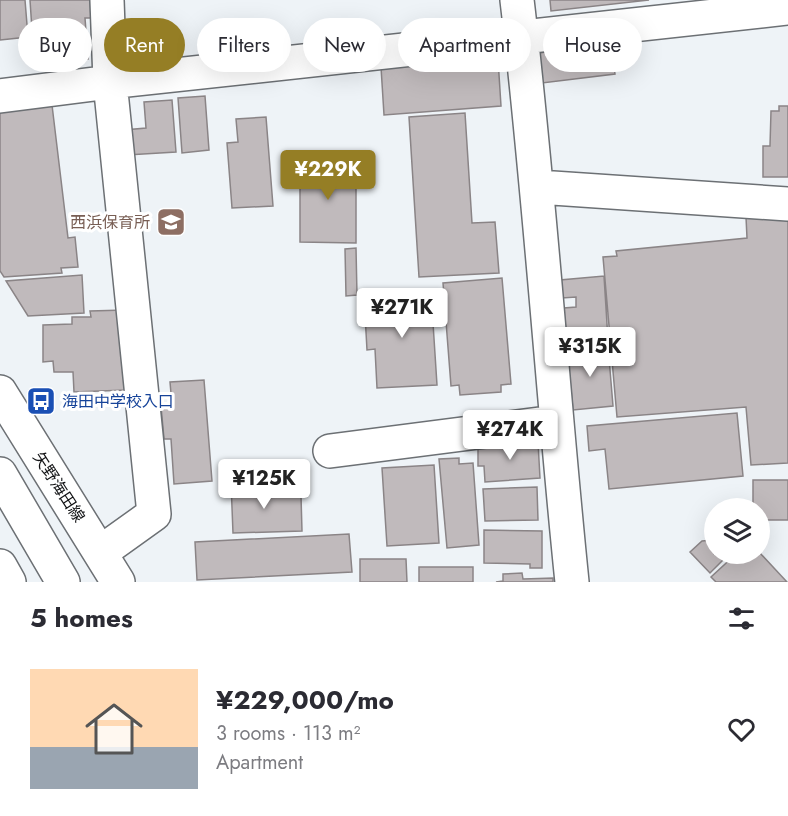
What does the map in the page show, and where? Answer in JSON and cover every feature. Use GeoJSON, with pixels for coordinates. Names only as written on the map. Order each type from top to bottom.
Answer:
{"type":"FeatureCollection","features":[{"type":"Feature","properties":{"kind":"main road"},"geometry":{"type":"LineString","coordinates":[[101,552],[154,514],[110,82],[107,0]]}},
{"type":"Feature","properties":{"kind":"main road"},"geometry":{"type":"LineString","coordinates":[[517,0],[519,18]]}},
{"type":"Feature","properties":{"kind":"main road"},"geometry":{"type":"LineString","coordinates":[[531,37],[788,8]]}},
{"type":"Feature","properties":{"kind":"main road"},"geometry":{"type":"LineString","coordinates":[[0,96],[398,51]]}},
{"type":"Feature","properties":{"kind":"main road"},"geometry":{"type":"LineString","coordinates":[[526,72],[538,187],[555,422],[572,582]]}},
{"type":"Feature","properties":{"kind":"main road"},"geometry":{"type":"LineString","coordinates":[[538,187],[788,204]]}},
{"type":"Feature","properties":{"kind":"main road","name":"矢野海田線"},"geometry":{"type":"LineString","coordinates":[[0,392],[35,452],[101,552],[118,582]]}},
{"type":"Feature","properties":{"kind":"main road"},"geometry":{"type":"LineString","coordinates":[[330,451],[555,422]]}},
{"type":"Feature","properties":{"kind":"main road"},"geometry":{"type":"LineString","coordinates":[[0,474],[63,582]]}},
{"type":"Feature","properties":{"kind":"main road"},"geometry":{"type":"LineString","coordinates":[[0,566],[9,582]]}},
{"type":"Feature","properties":{"kind":"building"},"geometry":{"type":"Polygon","coordinates":[[[0,0],[25,0],[26,18],[18,18],[18,38],[0,40],[0,0]]]}},
{"type":"Feature","properties":{"kind":"building"},"geometry":{"type":"Polygon","coordinates":[[[30,0],[90,0],[91,18],[31,18],[30,0]]]}},
{"type":"Feature","properties":{"kind":"building"},"geometry":{"type":"Polygon","coordinates":[[[550,0],[649,0],[551,11],[550,0]]]}},
{"type":"Feature","properties":{"kind":"building"},"geometry":{"type":"Polygon","coordinates":[[[543,52],[543,72],[615,72],[615,74],[542,83],[538,53],[543,52]]]}},
{"type":"Feature","properties":{"kind":"building"},"geometry":{"type":"Polygon","coordinates":[[[398,66],[398,72],[499,72],[501,106],[384,115],[381,72],[386,72],[386,67],[398,66]]]}},
{"type":"Feature","properties":{"kind":"building"},"geometry":{"type":"Polygon","coordinates":[[[205,96],[209,150],[182,153],[178,98],[205,96]]]}},
{"type":"Feature","properties":{"kind":"building"},"geometry":{"type":"Polygon","coordinates":[[[172,100],[176,152],[127,155],[124,130],[146,128],[144,102],[172,100]]]}},
{"type":"Feature","properties":{"kind":"building"},"geometry":{"type":"Polygon","coordinates":[[[52,105],[68,238],[75,237],[78,267],[61,268],[62,273],[4,277],[0,271],[0,110],[52,105]]]}},
{"type":"Feature","properties":{"kind":"building"},"geometry":{"type":"Polygon","coordinates":[[[779,106],[788,106],[788,177],[763,177],[763,146],[770,146],[771,111],[779,111],[779,106]]]}},
{"type":"Feature","properties":{"kind":"building"},"geometry":{"type":"Polygon","coordinates":[[[465,113],[472,223],[495,222],[499,273],[419,277],[409,117],[465,113]]]}},
{"type":"Feature","properties":{"kind":"building"},"geometry":{"type":"Polygon","coordinates":[[[266,117],[273,206],[232,208],[227,143],[238,142],[236,119],[266,117]]]}},
{"type":"Feature","properties":{"kind":"building"},"geometry":{"type":"Polygon","coordinates":[[[300,160],[356,161],[356,243],[300,242],[300,160]]]}},
{"type":"Feature","properties":{"kind":"building"},"geometry":{"type":"Polygon","coordinates":[[[788,216],[788,463],[751,465],[746,407],[617,417],[603,257],[617,256],[616,251],[747,238],[746,217],[788,216]]]}},
{"type":"Feature","properties":{"kind":"building"},"geometry":{"type":"Polygon","coordinates":[[[356,248],[357,295],[346,296],[345,249],[356,248]]]}},
{"type":"Feature","properties":{"kind":"building"},"geometry":{"type":"Polygon","coordinates":[[[82,275],[84,313],[28,316],[6,281],[82,275]]]}},
{"type":"Feature","properties":{"kind":"building"},"geometry":{"type":"Polygon","coordinates":[[[604,276],[608,340],[565,343],[564,308],[576,307],[576,297],[562,298],[560,280],[604,276]]]}},
{"type":"Feature","properties":{"kind":"building"},"geometry":{"type":"Polygon","coordinates":[[[502,278],[511,384],[501,385],[501,392],[460,395],[459,385],[451,386],[443,283],[502,278]]]}},
{"type":"Feature","properties":{"kind":"building"},"geometry":{"type":"Polygon","coordinates":[[[431,292],[437,385],[377,388],[375,349],[367,350],[364,296],[431,292]]]}},
{"type":"Feature","properties":{"kind":"building"},"geometry":{"type":"Polygon","coordinates":[[[125,310],[127,390],[74,392],[73,372],[54,372],[53,361],[43,362],[43,325],[72,324],[72,317],[91,317],[90,311],[125,310]]]}},
{"type":"Feature","properties":{"kind":"building"},"geometry":{"type":"Polygon","coordinates":[[[608,346],[613,406],[573,410],[567,349],[608,346]]]}},
{"type":"Feature","properties":{"kind":"building"},"geometry":{"type":"Polygon","coordinates":[[[204,380],[212,481],[174,484],[171,439],[164,439],[161,406],[172,405],[170,382],[204,380]]]}},
{"type":"Feature","properties":{"kind":"building"},"geometry":{"type":"Polygon","coordinates":[[[737,413],[743,476],[609,489],[605,449],[589,451],[587,426],[737,413]]]}},
{"type":"Feature","properties":{"kind":"building"},"geometry":{"type":"Polygon","coordinates":[[[526,437],[527,443],[538,442],[540,478],[485,482],[484,466],[478,466],[478,447],[526,437]]]}},
{"type":"Feature","properties":{"kind":"building"},"geometry":{"type":"Polygon","coordinates":[[[459,458],[459,464],[473,463],[479,545],[447,548],[439,459],[459,458]]]}},
{"type":"Feature","properties":{"kind":"building"},"geometry":{"type":"Polygon","coordinates":[[[434,465],[439,543],[387,546],[382,468],[434,465]]]}},
{"type":"Feature","properties":{"kind":"building"},"geometry":{"type":"Polygon","coordinates":[[[753,480],[788,480],[788,520],[770,520],[770,498],[753,498],[753,480]]]}},
{"type":"Feature","properties":{"kind":"building"},"geometry":{"type":"Polygon","coordinates":[[[266,481],[266,496],[301,496],[302,531],[233,533],[231,482],[266,481]]]}},
{"type":"Feature","properties":{"kind":"building"},"geometry":{"type":"Polygon","coordinates":[[[537,487],[538,520],[485,521],[483,489],[537,487]]]}},
{"type":"Feature","properties":{"kind":"building"},"geometry":{"type":"Polygon","coordinates":[[[484,530],[542,531],[542,568],[530,568],[530,564],[484,563],[484,530]]]}},
{"type":"Feature","properties":{"kind":"building"},"geometry":{"type":"Polygon","coordinates":[[[349,534],[352,572],[197,580],[195,542],[349,534]]]}},
{"type":"Feature","properties":{"kind":"building"},"geometry":{"type":"Polygon","coordinates":[[[704,541],[704,564],[719,564],[710,573],[690,552],[704,541]]]}},
{"type":"Feature","properties":{"kind":"building"},"geometry":{"type":"Polygon","coordinates":[[[360,559],[406,559],[407,582],[360,582],[360,559]]]}},
{"type":"Feature","properties":{"kind":"building"},"geometry":{"type":"Polygon","coordinates":[[[725,564],[770,564],[787,582],[716,582],[711,577],[725,564]]]}},
{"type":"Feature","properties":{"kind":"building"},"geometry":{"type":"Polygon","coordinates":[[[419,567],[473,567],[473,582],[419,582],[419,567]]]}},
{"type":"Feature","properties":{"kind":"building"},"geometry":{"type":"Polygon","coordinates":[[[522,573],[523,579],[553,578],[553,582],[496,582],[503,581],[503,574],[522,573]]]}},
{"type":"Feature","properties":{"kind":"place","name":"西浜保育所"},"geometry":{"type":"Point","coordinates":[171,222]}},
{"type":"Feature","properties":{"kind":"place","name":"海田中学校入口"},"geometry":{"type":"Point","coordinates":[41,401]}}]}
